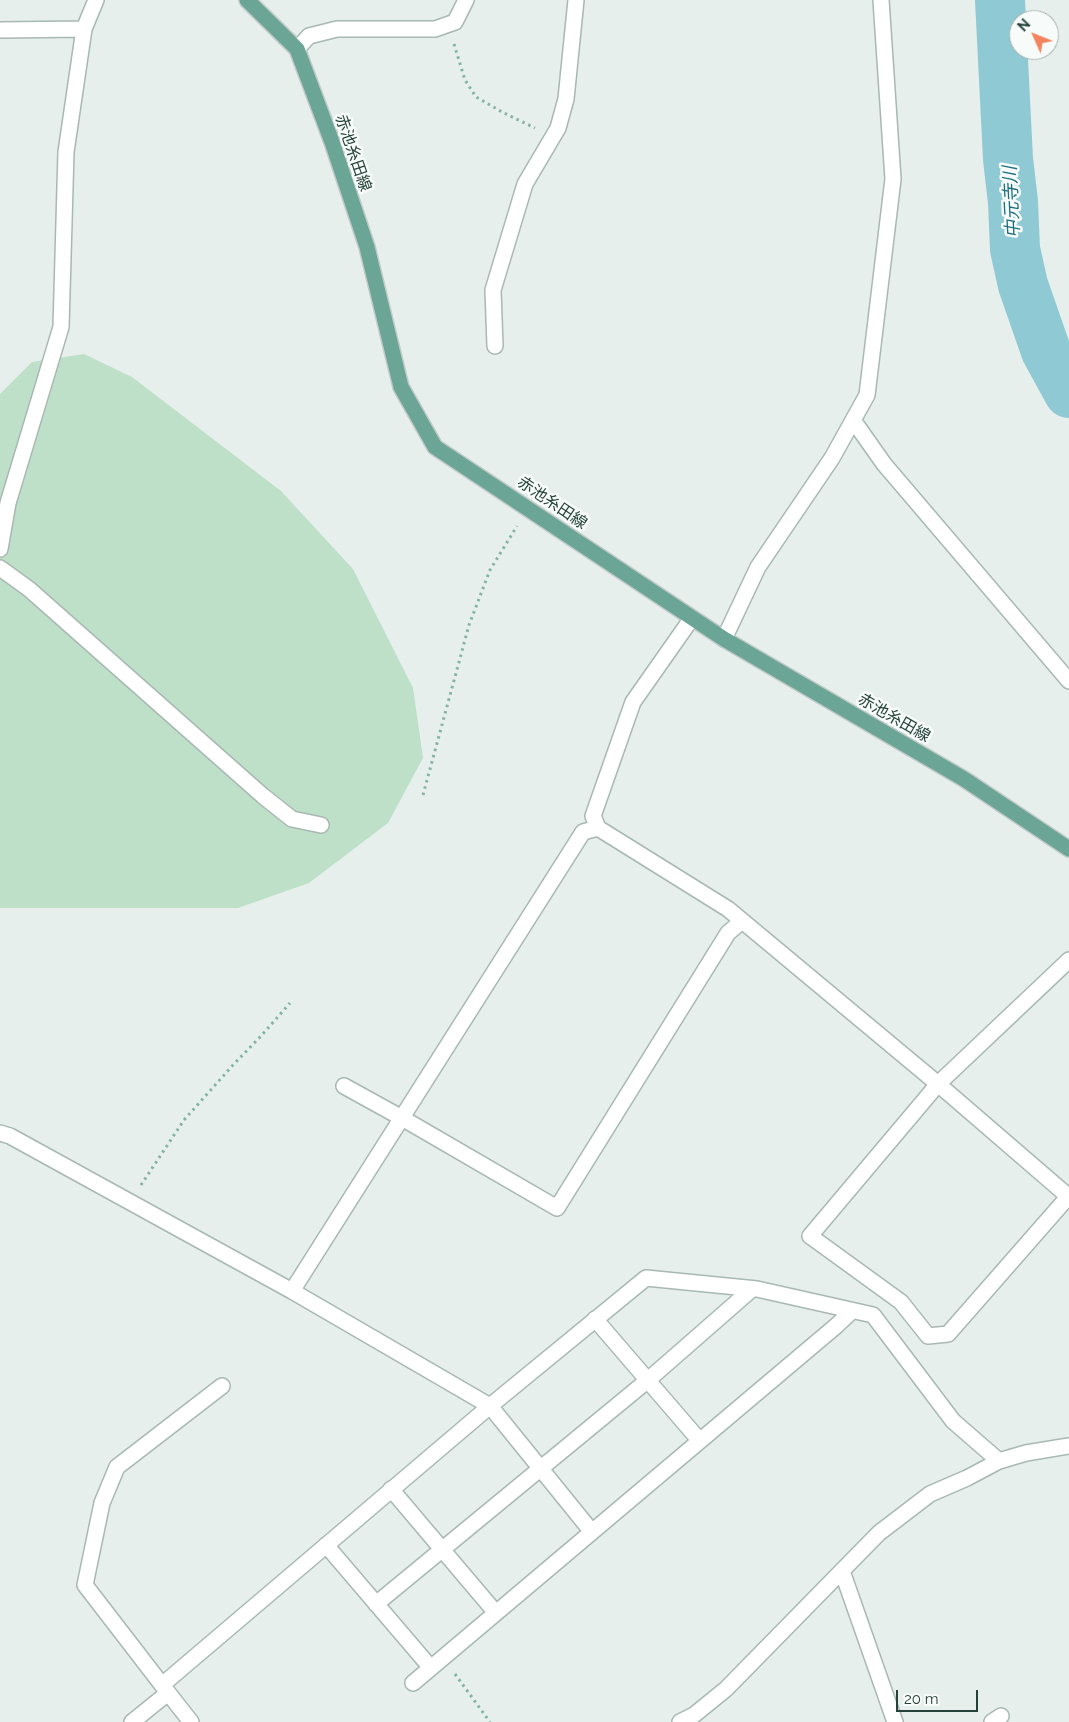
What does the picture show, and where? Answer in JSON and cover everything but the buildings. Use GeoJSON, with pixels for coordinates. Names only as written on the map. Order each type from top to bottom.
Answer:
{"type":"FeatureCollection","features":[{"type":"Feature","properties":{"kind":"main road","name":"赤池糸田線"},"geometry":{"type":"LineString","coordinates":[[247,0],[297,49],[332,142],[367,247],[401,387],[435,447],[724,639],[964,779],[1069,849]]}},
{"type":"Feature","properties":{"kind":"street"},"geometry":{"type":"LineString","coordinates":[[0,549],[8,503],[61,327],[66,152],[84,29],[96,0]]}},
{"type":"Feature","properties":{"kind":"street"},"geometry":{"type":"LineString","coordinates":[[297,49],[309,36],[337,29],[435,29],[455,22],[466,0]]}},
{"type":"Feature","properties":{"kind":"street"},"geometry":{"type":"LineString","coordinates":[[495,346],[492,290],[525,184],[558,128],[566,100],[576,0]]}},
{"type":"Feature","properties":{"kind":"street"},"geometry":{"type":"LineString","coordinates":[[724,639],[758,567],[832,458],[867,395],[893,179],[881,0]]}},
{"type":"Feature","properties":{"kind":"street"},"geometry":{"type":"LineString","coordinates":[[0,30],[84,29]]}},
{"type":"Feature","properties":{"kind":"street"},"geometry":{"type":"LineString","coordinates":[[853,420],[884,464],[1069,681]]}},
{"type":"Feature","properties":{"kind":"street"},"geometry":{"type":"LineString","coordinates":[[0,568],[29,589],[263,796],[292,819],[321,825]]}},
{"type":"Feature","properties":{"kind":"street"},"geometry":{"type":"LineString","coordinates":[[692,618],[633,702],[594,816],[598,828],[728,909],[938,1084],[1069,1197],[948,1334],[928,1336],[901,1302],[810,1236],[938,1084],[1069,960]]}},
{"type":"Feature","properties":{"kind":"street"},"geometry":{"type":"LineString","coordinates":[[292,1292],[583,832],[598,828]]}},
{"type":"Feature","properties":{"kind":"street"},"geometry":{"type":"LineString","coordinates":[[344,1086],[557,1208],[728,933],[742,921]]}},
{"type":"Feature","properties":{"kind":"street"},"geometry":{"type":"LineString","coordinates":[[0,1133],[10,1136],[292,1292],[490,1406],[592,1532]]}},
{"type":"Feature","properties":{"kind":"street"},"geometry":{"type":"LineString","coordinates":[[132,1722],[165,1689],[326,1545],[490,1406],[646,1278],[752,1289],[873,1315],[953,1422],[999,1460]]}},
{"type":"Feature","properties":{"kind":"street"},"geometry":{"type":"LineString","coordinates":[[376,1604],[648,1380],[752,1289]]}},
{"type":"Feature","properties":{"kind":"street"},"geometry":{"type":"LineString","coordinates":[[413,1683],[852,1311]]}},
{"type":"Feature","properties":{"kind":"street"},"geometry":{"type":"LineString","coordinates":[[596,1319],[700,1440]]}},
{"type":"Feature","properties":{"kind":"street"},"geometry":{"type":"LineString","coordinates":[[191,1722],[85,1585],[102,1503],[117,1468],[222,1386]]}},
{"type":"Feature","properties":{"kind":"street"},"geometry":{"type":"LineString","coordinates":[[680,1722],[694,1715],[726,1689],[878,1533],[930,1494],[967,1478],[999,1460],[1026,1453],[1069,1446]]}},
{"type":"Feature","properties":{"kind":"street"},"geometry":{"type":"LineString","coordinates":[[392,1490],[496,1613]]}},
{"type":"Feature","properties":{"kind":"street"},"geometry":{"type":"LineString","coordinates":[[326,1545],[431,1668]]}},
{"type":"Feature","properties":{"kind":"street"},"geometry":{"type":"LineString","coordinates":[[842,1571],[895,1722]]}},
{"type":"Feature","properties":{"kind":"path"},"geometry":{"type":"LineString","coordinates":[[448,25],[465,80],[476,97],[553,137]]}},
{"type":"Feature","properties":{"kind":"path"},"geometry":{"type":"LineString","coordinates":[[423,795],[469,625],[490,570],[528,508]]}},
{"type":"Feature","properties":{"kind":"path"},"geometry":{"type":"LineString","coordinates":[[130,1202],[184,1120],[290,1003]]}},
{"type":"Feature","properties":{"kind":"path"},"geometry":{"type":"LineString","coordinates":[[443,1658],[490,1722]]}},
{"type":"Feature","properties":{"kind":"green space"},"geometry":{"type":"Polygon","coordinates":[[[84,354],[132,377],[281,491],[353,569],[413,688],[423,758],[388,823],[309,883],[238,908],[0,908],[0,394],[32,362],[84,354]]]}},
{"type":"Feature","properties":{"kind":"waterway","name":"中元寺川"},"geometry":{"type":"LineString","coordinates":[[1000,0],[1008,159],[1013,202],[1015,249],[1023,285],[1046,351],[1069,393]]}}]}
